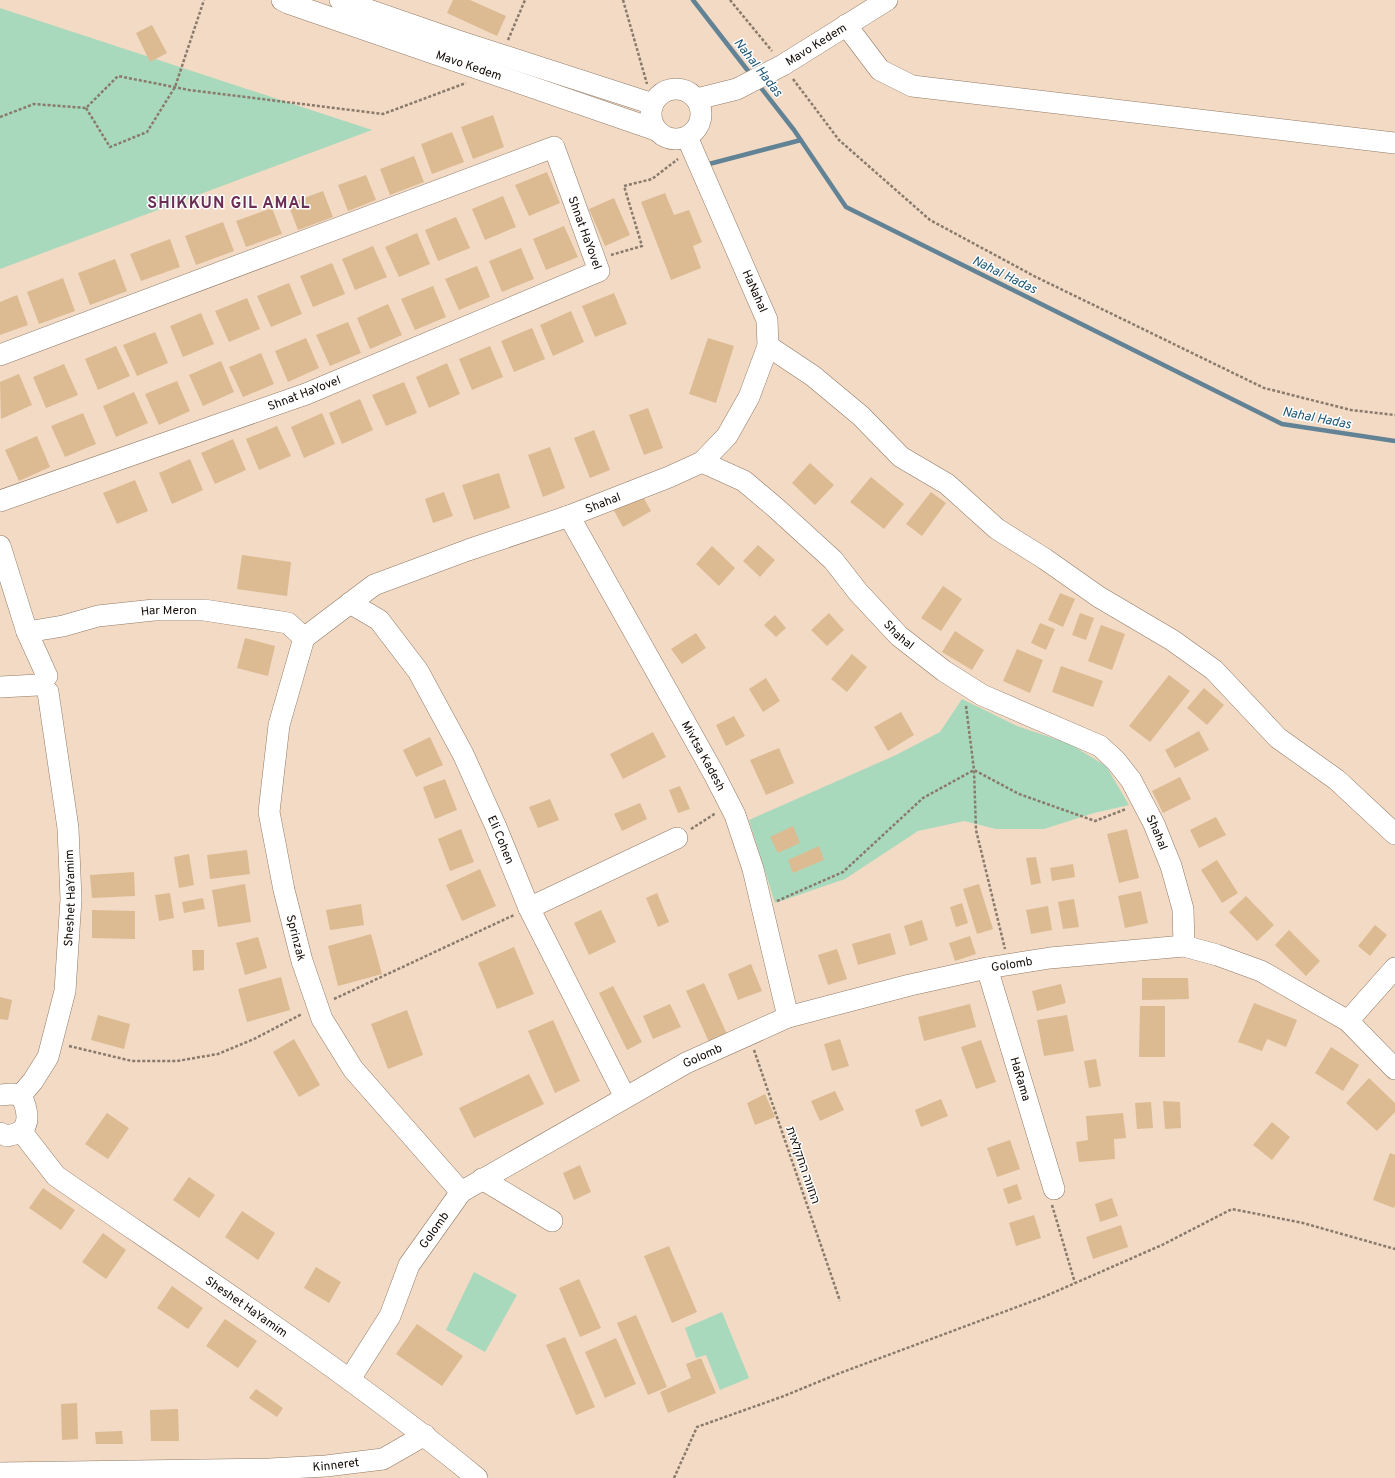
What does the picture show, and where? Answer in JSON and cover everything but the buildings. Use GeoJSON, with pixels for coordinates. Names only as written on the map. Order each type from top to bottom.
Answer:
{"type":"FeatureCollection","features":[{"type":"Feature","properties":{"kind":"street","name":"Mavo Kedem"},"geometry":{"type":"LineString","coordinates":[[282,0],[656,130]]}},
{"type":"Feature","properties":{"kind":"street","name":"Mavo Kedem"},"geometry":{"type":"LineString","coordinates":[[340,0],[653,104]]}},
{"type":"Feature","properties":{"kind":"street","name":"Mavo Kedem"},"geometry":{"type":"LineString","coordinates":[[696,99],[737,88],[783,71],[846,26],[887,0]]}},
{"type":"Feature","properties":{"kind":"street"},"geometry":{"type":"LineString","coordinates":[[898,0],[894,4],[846,26],[880,70],[912,86],[1395,143]]}},
{"type":"Feature","properties":{"kind":"street"},"geometry":{"type":"LineString","coordinates":[[673,89],[682,89],[690,92],[696,99],[702,112],[702,119],[690,143],[669,139],[661,135],[656,130],[652,122],[651,112],[657,97],[664,92],[673,89]]}},
{"type":"Feature","properties":{"kind":"street","name":"HaNahal"},"geometry":{"type":"LineString","coordinates":[[690,143],[767,320],[768,346],[749,397],[727,436],[702,462]]}},
{"type":"Feature","properties":{"kind":"street","name":"Shnat HaYovel"},"geometry":{"type":"LineString","coordinates":[[0,356],[554,147],[599,271],[306,394],[0,501]]}},
{"type":"Feature","properties":{"kind":"street"},"geometry":{"type":"LineString","coordinates":[[768,346],[813,376],[861,416],[901,457],[947,484],[997,529],[1045,559],[1099,597],[1172,640],[1214,670],[1278,738],[1337,780],[1395,834]]}},
{"type":"Feature","properties":{"kind":"street","name":"Shahal"},"geometry":{"type":"LineString","coordinates":[[304,638],[374,585],[468,550],[569,516],[669,477],[702,462],[744,481],[750,486],[833,560],[858,592],[899,636],[944,671],[982,695],[1100,746],[1116,761],[1132,780],[1154,824],[1171,866],[1183,909],[1184,946]]}},
{"type":"Feature","properties":{"kind":"street","name":"Mivtsa Kadesh"},"geometry":{"type":"LineString","coordinates":[[569,516],[714,774],[735,815],[753,869],[788,1017]]}},
{"type":"Feature","properties":{"kind":"street","name":"Sheshet HaYamim"},"geometry":{"type":"LineString","coordinates":[[0,546],[44,684],[68,828],[71,899],[65,991],[52,1042],[48,1057],[34,1081],[21,1095]]}},
{"type":"Feature","properties":{"kind":"street","name":"Eli Cohen"},"geometry":{"type":"LineString","coordinates":[[350,603],[379,620],[418,671],[463,754],[496,827],[529,908],[625,1097]]}},
{"type":"Feature","properties":{"kind":"street","name":"Har Meron"},"geometry":{"type":"LineString","coordinates":[[27,632],[62,626],[98,616],[154,610],[204,610],[288,623],[304,638]]}},
{"type":"Feature","properties":{"kind":"street","name":"Sprinzak"},"geometry":{"type":"LineString","coordinates":[[304,638],[279,725],[268,812],[284,890],[302,961],[322,1020],[353,1069],[461,1192]]}},
{"type":"Feature","properties":{"kind":"street"},"geometry":{"type":"LineString","coordinates":[[0,687],[44,684]]}},
{"type":"Feature","properties":{"kind":"street"},"geometry":{"type":"LineString","coordinates":[[529,908],[677,838]]}},
{"type":"Feature","properties":{"kind":"street"},"geometry":{"type":"LineString","coordinates":[[1184,946],[1217,954],[1260,971],[1348,1021],[1395,1069]]}},
{"type":"Feature","properties":{"kind":"street","name":"Golomb"},"geometry":{"type":"LineString","coordinates":[[350,1380],[390,1316],[409,1266],[461,1192],[686,1063],[788,1017],[910,985],[986,968],[1050,958],[1184,946]]}},
{"type":"Feature","properties":{"kind":"street","name":"HaRama"},"geometry":{"type":"LineString","coordinates":[[986,968],[1054,1189]]}},
{"type":"Feature","properties":{"kind":"street"},"geometry":{"type":"LineString","coordinates":[[1348,1021],[1395,968]]}},
{"type":"Feature","properties":{"kind":"street"},"geometry":{"type":"LineString","coordinates":[[0,1094],[21,1095],[27,1108],[26,1124],[21,1131],[7,1136],[0,1133]]}},
{"type":"Feature","properties":{"kind":"street","name":"Sheshet HaYamim"},"geometry":{"type":"LineString","coordinates":[[21,1131],[56,1176],[350,1380],[425,1435],[477,1478]]}},
{"type":"Feature","properties":{"kind":"street"},"geometry":{"type":"LineString","coordinates":[[482,1180],[552,1221]]}},
{"type":"Feature","properties":{"kind":"street","name":"Kinneret"},"geometry":{"type":"LineString","coordinates":[[0,1473],[109,1475],[270,1469],[326,1472],[383,1459],[425,1435]]}},
{"type":"Feature","properties":{"kind":"path"},"geometry":{"type":"LineString","coordinates":[[86,108],[110,147],[147,132],[175,87],[204,0]]}},
{"type":"Feature","properties":{"kind":"path"},"geometry":{"type":"LineString","coordinates":[[502,55],[525,0]]}},
{"type":"Feature","properties":{"kind":"path"},"geometry":{"type":"LineString","coordinates":[[623,0],[653,104]]}},
{"type":"Feature","properties":{"kind":"path"},"geometry":{"type":"LineString","coordinates":[[730,0],[783,71],[839,140],[930,220],[1034,276],[1264,388],[1351,410],[1395,415]]}},
{"type":"Feature","properties":{"kind":"path"},"geometry":{"type":"LineString","coordinates":[[0,117],[34,104],[86,108],[118,76],[175,87],[383,114],[492,73]]}},
{"type":"Feature","properties":{"kind":"path"},"geometry":{"type":"LineString","coordinates":[[595,260],[642,246],[624,186],[652,179],[690,143]]}},
{"type":"Feature","properties":{"kind":"path"},"geometry":{"type":"LineString","coordinates":[[963,683],[974,770],[976,830],[1009,965]]}},
{"type":"Feature","properties":{"kind":"path"},"geometry":{"type":"LineString","coordinates":[[974,770],[1019,794],[1095,821],[1143,803]]}},
{"type":"Feature","properties":{"kind":"path"},"geometry":{"type":"LineString","coordinates":[[762,907],[843,872],[923,798],[974,770]]}},
{"type":"Feature","properties":{"kind":"path"},"geometry":{"type":"LineString","coordinates":[[677,838],[729,804]]}},
{"type":"Feature","properties":{"kind":"path"},"geometry":{"type":"LineString","coordinates":[[52,1042],[132,1061],[177,1061],[218,1054],[254,1039],[317,1006],[529,908]]}},
{"type":"Feature","properties":{"kind":"path","name":"החווה החקלאית"},"geometry":{"type":"LineString","coordinates":[[749,1034],[840,1301]]}},
{"type":"Feature","properties":{"kind":"path"},"geometry":{"type":"LineString","coordinates":[[1054,1189],[1051,1201],[1075,1283]]}},
{"type":"Feature","properties":{"kind":"path"},"geometry":{"type":"LineString","coordinates":[[674,1478],[697,1427],[784,1396],[840,1373],[1041,1298],[1162,1245],[1232,1210],[1303,1224],[1395,1248]]}},
{"type":"Feature","properties":{"kind":"green space"},"geometry":{"type":"Polygon","coordinates":[[[0,8],[372,130],[0,269],[0,8]]]}},
{"type":"Feature","properties":{"kind":"green space"},"geometry":{"type":"Polygon","coordinates":[[[962,699],[1017,726],[1070,744],[1106,766],[1129,805],[1094,813],[1044,829],[996,829],[964,821],[918,831],[845,879],[775,903],[749,820],[896,755],[940,732],[962,699]]]}},
{"type":"Feature","properties":{"kind":"green space"},"geometry":{"type":"Polygon","coordinates":[[[474,1272],[517,1295],[485,1352],[446,1330],[474,1272]]]}},
{"type":"Feature","properties":{"kind":"green space"},"geometry":{"type":"Polygon","coordinates":[[[722,1312],[749,1378],[720,1390],[706,1355],[696,1358],[685,1328],[722,1312]]]}},
{"type":"Feature","properties":{"kind":"waterway","name":"Nahal Hadas"},"geometry":{"type":"LineString","coordinates":[[693,0],[752,76]]}},
{"type":"Feature","properties":{"kind":"waterway","name":"Nahal Hadas"},"geometry":{"type":"LineString","coordinates":[[758,84],[794,130],[846,207],[1282,424],[1395,441]]}},
{"type":"Feature","properties":{"kind":"waterway"},"geometry":{"type":"LineString","coordinates":[[709,164],[801,140]]}},
{"type":"Feature","properties":{"kind":"district","name":"SHIKKUN GIL AMAL"},"geometry":{"type":"Point","coordinates":[229,202]}}]}
